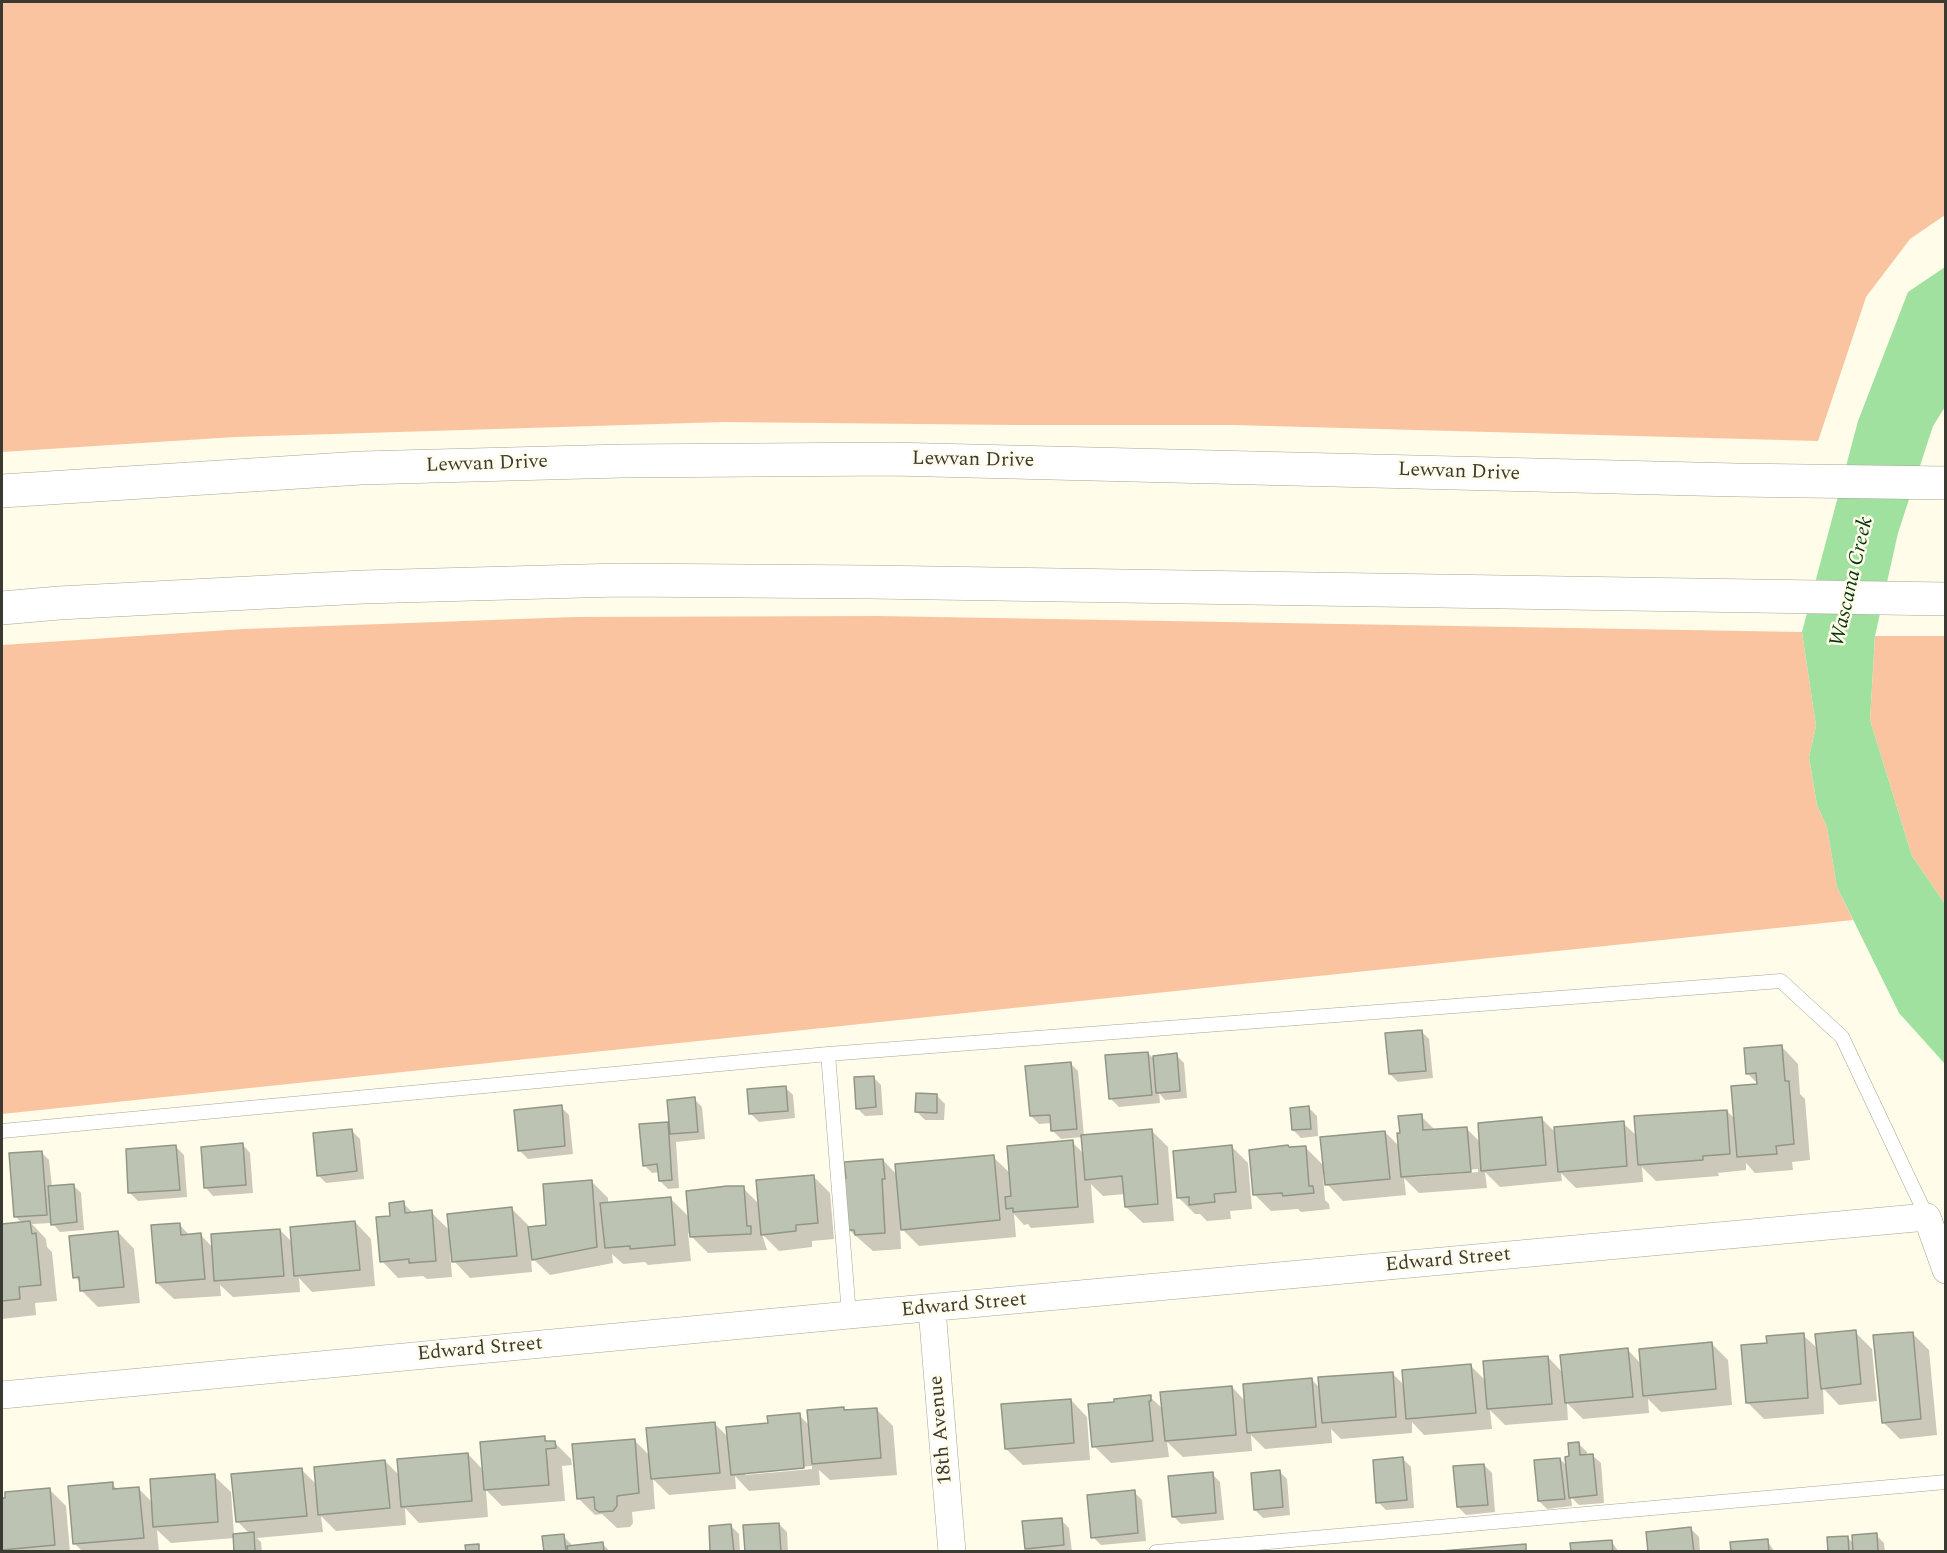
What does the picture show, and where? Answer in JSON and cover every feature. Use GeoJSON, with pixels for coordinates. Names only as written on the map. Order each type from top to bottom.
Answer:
{"type":"FeatureCollection","features":[{"type":"Feature","properties":{"kind":"main road","name":"Lewvan Drive"},"geometry":{"type":"LineString","coordinates":[[2,491],[361,468],[645,461],[891,459],[1946,483]]}},
{"type":"Feature","properties":{"kind":"main road"},"geometry":{"type":"LineString","coordinates":[[2,608],[363,587],[619,580],[893,582],[1946,599]]}},
{"type":"Feature","properties":{"kind":"street"},"geometry":{"type":"LineString","coordinates":[[1927,1217],[1946,1270]]}},
{"type":"Feature","properties":{"kind":"street","name":"Edward Street"},"geometry":{"type":"LineString","coordinates":[[2,1395],[1927,1217]]}},
{"type":"Feature","properties":{"kind":"street","name":"18th Avenue"},"geometry":{"type":"LineString","coordinates":[[932,1309],[952,1551]]}},
{"type":"Feature","properties":{"kind":"lane"},"geometry":{"type":"LineString","coordinates":[[2,1131],[828,1054],[1781,981],[1842,1037],[1927,1217]]}},
{"type":"Feature","properties":{"kind":"lane"},"geometry":{"type":"LineString","coordinates":[[828,1054],[849,1315]]}},
{"type":"Feature","properties":{"kind":"lane"},"geometry":{"type":"LineString","coordinates":[[1156,1551],[1946,1482]]}},
{"type":"Feature","properties":{"kind":"shaded area"},"geometry":{"type":"Polygon","coordinates":[[[2,2],[1945,2],[1945,215],[1910,239],[1866,297],[1818,441],[1233,425],[724,422],[235,437],[2,452],[2,2]]]}},
{"type":"Feature","properties":{"kind":"shaded area"},"geometry":{"type":"Polygon","coordinates":[[[879,616],[1802,632],[1816,726],[1809,757],[1817,805],[1827,827],[1837,887],[1853,920],[2,1114],[2,645],[243,629],[574,617],[879,616]]]}},
{"type":"Feature","properties":{"kind":"shaded area"},"geometry":{"type":"Polygon","coordinates":[[[1875,636],[1945,636],[1945,904],[1912,856],[1870,720],[1875,636]]]}},
{"type":"Feature","properties":{"kind":"water","name":"Wascana Creek"},"geometry":{"type":"Polygon","coordinates":[[[1945,267],[1945,407],[1933,426],[1898,533],[1875,636],[1870,720],[1912,856],[1945,904],[1945,1064],[1899,1013],[1837,887],[1827,827],[1817,805],[1809,757],[1816,726],[1802,632],[1858,421],[1908,292],[1945,267]]]}},
{"type":"Feature","properties":{"kind":"building"},"geometry":{"type":"Polygon","coordinates":[[[1422,1030],[1426,1071],[1389,1074],[1385,1033],[1422,1030]]]}},
{"type":"Feature","properties":{"kind":"building"},"geometry":{"type":"Polygon","coordinates":[[[1782,1045],[1785,1081],[1789,1081],[1794,1144],[1776,1146],[1777,1154],[1737,1157],[1731,1086],[1757,1084],[1756,1073],[1746,1074],[1744,1048],[1782,1045]]]}},
{"type":"Feature","properties":{"kind":"building"},"geometry":{"type":"Polygon","coordinates":[[[1148,1052],[1152,1095],[1109,1099],[1105,1055],[1148,1052]]]}},
{"type":"Feature","properties":{"kind":"building"},"geometry":{"type":"Polygon","coordinates":[[[1177,1053],[1180,1091],[1156,1093],[1153,1056],[1177,1053]]]}},
{"type":"Feature","properties":{"kind":"building"},"geometry":{"type":"Polygon","coordinates":[[[1071,1062],[1077,1129],[1051,1131],[1050,1115],[1030,1116],[1025,1066],[1071,1062]]]}},
{"type":"Feature","properties":{"kind":"building"},"geometry":{"type":"Polygon","coordinates":[[[874,1076],[876,1107],[856,1109],[854,1077],[874,1076]]]}},
{"type":"Feature","properties":{"kind":"building"},"geometry":{"type":"Polygon","coordinates":[[[786,1086],[788,1111],[749,1114],[747,1089],[786,1086]]]}},
{"type":"Feature","properties":{"kind":"building"},"geometry":{"type":"Polygon","coordinates":[[[916,1093],[937,1094],[937,1113],[915,1112],[916,1093]]]}},
{"type":"Feature","properties":{"kind":"building"},"geometry":{"type":"Polygon","coordinates":[[[695,1097],[698,1132],[670,1134],[667,1100],[695,1097]]]}},
{"type":"Feature","properties":{"kind":"building"},"geometry":{"type":"Polygon","coordinates":[[[562,1105],[565,1146],[518,1151],[514,1110],[562,1105]]]}},
{"type":"Feature","properties":{"kind":"building"},"geometry":{"type":"Polygon","coordinates":[[[1309,1106],[1311,1129],[1292,1130],[1290,1108],[1309,1106]]]}},
{"type":"Feature","properties":{"kind":"building"},"geometry":{"type":"Polygon","coordinates":[[[1727,1110],[1730,1154],[1703,1156],[1703,1160],[1638,1165],[1634,1116],[1727,1110]]]}},
{"type":"Feature","properties":{"kind":"building"},"geometry":{"type":"Polygon","coordinates":[[[1422,1114],[1423,1130],[1467,1127],[1471,1172],[1401,1177],[1397,1133],[1400,1133],[1398,1116],[1422,1114]]]}},
{"type":"Feature","properties":{"kind":"building"},"geometry":{"type":"Polygon","coordinates":[[[1542,1117],[1546,1165],[1481,1171],[1478,1123],[1542,1117]]]}},
{"type":"Feature","properties":{"kind":"building"},"geometry":{"type":"Polygon","coordinates":[[[1624,1121],[1627,1166],[1558,1172],[1554,1127],[1624,1121]]]}},
{"type":"Feature","properties":{"kind":"building"},"geometry":{"type":"Polygon","coordinates":[[[668,1122],[672,1180],[659,1181],[657,1164],[643,1166],[639,1124],[668,1122]]]}},
{"type":"Feature","properties":{"kind":"building"},"geometry":{"type":"Polygon","coordinates":[[[352,1129],[357,1171],[317,1176],[313,1133],[352,1129]]]}},
{"type":"Feature","properties":{"kind":"building"},"geometry":{"type":"Polygon","coordinates":[[[1152,1129],[1158,1204],[1125,1207],[1122,1176],[1085,1180],[1081,1135],[1152,1129]]]}},
{"type":"Feature","properties":{"kind":"building"},"geometry":{"type":"Polygon","coordinates":[[[1385,1131],[1390,1179],[1325,1185],[1320,1137],[1385,1131]]]}},
{"type":"Feature","properties":{"kind":"building"},"geometry":{"type":"Polygon","coordinates":[[[1073,1140],[1078,1207],[1013,1212],[1013,1208],[1006,1209],[1005,1197],[1011,1196],[1007,1146],[1073,1140]]]}},
{"type":"Feature","properties":{"kind":"building"},"geometry":{"type":"Polygon","coordinates":[[[243,1143],[246,1185],[204,1188],[201,1147],[243,1143]]]}},
{"type":"Feature","properties":{"kind":"building"},"geometry":{"type":"Polygon","coordinates":[[[176,1145],[180,1190],[128,1193],[126,1149],[176,1145]]]}},
{"type":"Feature","properties":{"kind":"building"},"geometry":{"type":"Polygon","coordinates":[[[1232,1145],[1236,1192],[1214,1194],[1215,1202],[1189,1205],[1189,1197],[1177,1198],[1173,1151],[1232,1145]]]}},
{"type":"Feature","properties":{"kind":"building"},"geometry":{"type":"Polygon","coordinates":[[[1288,1145],[1289,1147],[1306,1146],[1309,1186],[1313,1186],[1314,1193],[1283,1196],[1282,1193],[1253,1195],[1249,1150],[1288,1145]]]}},
{"type":"Feature","properties":{"kind":"building"},"geometry":{"type":"Polygon","coordinates":[[[42,1151],[47,1215],[14,1217],[9,1153],[42,1151]]]}},
{"type":"Feature","properties":{"kind":"building"},"geometry":{"type":"Polygon","coordinates":[[[994,1155],[1000,1220],[901,1230],[895,1164],[994,1155]]]}},
{"type":"Feature","properties":{"kind":"building"},"geometry":{"type":"Polygon","coordinates":[[[883,1159],[885,1233],[855,1235],[854,1230],[847,1230],[844,1162],[883,1159]]]}},
{"type":"Feature","properties":{"kind":"building"},"geometry":{"type":"Polygon","coordinates":[[[814,1175],[818,1223],[796,1225],[796,1231],[761,1235],[756,1180],[814,1175]]]}},
{"type":"Feature","properties":{"kind":"building"},"geometry":{"type":"Polygon","coordinates":[[[592,1180],[597,1247],[532,1260],[528,1227],[546,1225],[543,1184],[592,1180]]]}},
{"type":"Feature","properties":{"kind":"building"},"geometry":{"type":"Polygon","coordinates":[[[74,1184],[77,1222],[51,1225],[48,1186],[74,1184]]]}},
{"type":"Feature","properties":{"kind":"building"},"geometry":{"type":"Polygon","coordinates":[[[744,1186],[747,1226],[751,1226],[751,1234],[690,1237],[686,1191],[744,1186]]]}},
{"type":"Feature","properties":{"kind":"building"},"geometry":{"type":"Polygon","coordinates":[[[671,1197],[675,1245],[630,1249],[630,1246],[605,1248],[600,1203],[671,1197]]]}},
{"type":"Feature","properties":{"kind":"building"},"geometry":{"type":"Polygon","coordinates":[[[404,1201],[405,1213],[432,1210],[436,1261],[409,1263],[409,1259],[380,1262],[376,1217],[390,1216],[389,1203],[404,1201]]]}},
{"type":"Feature","properties":{"kind":"building"},"geometry":{"type":"Polygon","coordinates":[[[512,1207],[517,1256],[452,1262],[447,1214],[512,1207]]]}},
{"type":"Feature","properties":{"kind":"building"},"geometry":{"type":"Polygon","coordinates":[[[30,1221],[32,1234],[36,1233],[41,1285],[19,1287],[20,1299],[2,1301],[2,1224],[30,1221]]]}},
{"type":"Feature","properties":{"kind":"building"},"geometry":{"type":"Polygon","coordinates":[[[355,1221],[360,1270],[294,1276],[290,1227],[355,1221]]]}},
{"type":"Feature","properties":{"kind":"building"},"geometry":{"type":"Polygon","coordinates":[[[180,1223],[181,1235],[201,1233],[205,1279],[156,1283],[151,1225],[180,1223]]]}},
{"type":"Feature","properties":{"kind":"building"},"geometry":{"type":"Polygon","coordinates":[[[280,1229],[284,1276],[214,1281],[211,1234],[280,1229]]]}},
{"type":"Feature","properties":{"kind":"building"},"geometry":{"type":"Polygon","coordinates":[[[118,1231],[124,1287],[80,1291],[79,1277],[73,1278],[69,1236],[118,1231]]]}},
{"type":"Feature","properties":{"kind":"building"},"geometry":{"type":"Polygon","coordinates":[[[1856,1330],[1861,1384],[1821,1389],[1815,1334],[1856,1330]]]}},
{"type":"Feature","properties":{"kind":"building"},"geometry":{"type":"Polygon","coordinates":[[[1913,1332],[1921,1419],[1882,1423],[1873,1335],[1913,1332]]]}},
{"type":"Feature","properties":{"kind":"building"},"geometry":{"type":"Polygon","coordinates":[[[1804,1333],[1808,1398],[1746,1403],[1741,1345],[1767,1343],[1766,1336],[1804,1333]]]}},
{"type":"Feature","properties":{"kind":"building"},"geometry":{"type":"Polygon","coordinates":[[[1712,1342],[1716,1389],[1643,1396],[1639,1349],[1712,1342]]]}},
{"type":"Feature","properties":{"kind":"building"},"geometry":{"type":"Polygon","coordinates":[[[1628,1348],[1633,1397],[1565,1403],[1560,1355],[1628,1348]]]}},
{"type":"Feature","properties":{"kind":"building"},"geometry":{"type":"Polygon","coordinates":[[[1548,1356],[1552,1404],[1487,1409],[1483,1361],[1548,1356]]]}},
{"type":"Feature","properties":{"kind":"building"},"geometry":{"type":"Polygon","coordinates":[[[1471,1364],[1476,1413],[1406,1419],[1402,1370],[1471,1364]]]}},
{"type":"Feature","properties":{"kind":"building"},"geometry":{"type":"Polygon","coordinates":[[[1393,1372],[1396,1417],[1322,1423],[1318,1377],[1393,1372]]]}},
{"type":"Feature","properties":{"kind":"building"},"geometry":{"type":"Polygon","coordinates":[[[1312,1378],[1316,1427],[1247,1433],[1243,1384],[1312,1378]]]}},
{"type":"Feature","properties":{"kind":"building"},"geometry":{"type":"Polygon","coordinates":[[[1232,1386],[1236,1435],[1165,1441],[1160,1392],[1232,1386]]]}},
{"type":"Feature","properties":{"kind":"building"},"geometry":{"type":"Polygon","coordinates":[[[1151,1395],[1151,1401],[1149,1401],[1153,1441],[1092,1447],[1088,1404],[1151,1395]]]}},
{"type":"Feature","properties":{"kind":"building"},"geometry":{"type":"Polygon","coordinates":[[[1071,1399],[1074,1443],[1005,1449],[1001,1404],[1071,1399]]]}},
{"type":"Feature","properties":{"kind":"building"},"geometry":{"type":"Polygon","coordinates":[[[844,1407],[844,1410],[877,1408],[881,1458],[812,1464],[807,1410],[844,1407]]]}},
{"type":"Feature","properties":{"kind":"building"},"geometry":{"type":"Polygon","coordinates":[[[800,1413],[804,1468],[731,1475],[726,1427],[768,1423],[767,1416],[800,1413]]]}},
{"type":"Feature","properties":{"kind":"building"},"geometry":{"type":"Polygon","coordinates":[[[715,1422],[720,1473],[651,1479],[646,1428],[715,1422]]]}},
{"type":"Feature","properties":{"kind":"building"},"geometry":{"type":"Polygon","coordinates":[[[545,1436],[545,1441],[555,1441],[556,1448],[546,1449],[549,1485],[484,1490],[480,1442],[545,1436]]]}},
{"type":"Feature","properties":{"kind":"building"},"geometry":{"type":"Polygon","coordinates":[[[635,1439],[639,1493],[617,1496],[617,1506],[613,1511],[599,1512],[595,1509],[594,1497],[577,1499],[572,1444],[635,1439]]]}},
{"type":"Feature","properties":{"kind":"building"},"geometry":{"type":"Polygon","coordinates":[[[1579,1442],[1580,1455],[1593,1454],[1597,1495],[1569,1498],[1565,1457],[1569,1456],[1568,1443],[1579,1442]]]}},
{"type":"Feature","properties":{"kind":"building"},"geometry":{"type":"Polygon","coordinates":[[[468,1453],[472,1501],[401,1507],[397,1459],[468,1453]]]}},
{"type":"Feature","properties":{"kind":"building"},"geometry":{"type":"Polygon","coordinates":[[[1403,1457],[1407,1500],[1376,1503],[1373,1460],[1403,1457]]]}},
{"type":"Feature","properties":{"kind":"building"},"geometry":{"type":"Polygon","coordinates":[[[1560,1458],[1565,1499],[1538,1501],[1534,1460],[1560,1458]]]}},
{"type":"Feature","properties":{"kind":"building"},"geometry":{"type":"Polygon","coordinates":[[[385,1460],[390,1508],[318,1515],[314,1467],[385,1460]]]}},
{"type":"Feature","properties":{"kind":"building"},"geometry":{"type":"Polygon","coordinates":[[[1484,1464],[1488,1505],[1457,1507],[1453,1466],[1484,1464]]]}},
{"type":"Feature","properties":{"kind":"building"},"geometry":{"type":"Polygon","coordinates":[[[302,1468],[307,1516],[236,1522],[231,1474],[302,1468]]]}},
{"type":"Feature","properties":{"kind":"building"},"geometry":{"type":"Polygon","coordinates":[[[1280,1470],[1283,1507],[1254,1510],[1251,1473],[1280,1470]]]}},
{"type":"Feature","properties":{"kind":"building"},"geometry":{"type":"Polygon","coordinates":[[[1213,1472],[1216,1513],[1172,1517],[1168,1476],[1213,1472]]]}},
{"type":"Feature","properties":{"kind":"building"},"geometry":{"type":"Polygon","coordinates":[[[215,1474],[218,1522],[153,1527],[150,1479],[215,1474]]]}},
{"type":"Feature","properties":{"kind":"building"},"geometry":{"type":"Polygon","coordinates":[[[113,1482],[113,1489],[139,1487],[144,1538],[73,1544],[68,1486],[113,1482]]]}},
{"type":"Feature","properties":{"kind":"building"},"geometry":{"type":"Polygon","coordinates":[[[50,1488],[55,1545],[2,1550],[2,1498],[5,1498],[5,1492],[50,1488]]]}},
{"type":"Feature","properties":{"kind":"building"},"geometry":{"type":"Polygon","coordinates":[[[1135,1490],[1138,1533],[1091,1538],[1087,1495],[1135,1490]]]}},
{"type":"Feature","properties":{"kind":"building"},"geometry":{"type":"Polygon","coordinates":[[[1062,1518],[1064,1545],[1025,1549],[1022,1521],[1062,1518]]]}},
{"type":"Feature","properties":{"kind":"building"},"geometry":{"type":"Polygon","coordinates":[[[779,1523],[781,1552],[745,1552],[743,1525],[779,1523]]]}},
{"type":"Feature","properties":{"kind":"building"},"geometry":{"type":"Polygon","coordinates":[[[731,1524],[734,1552],[710,1552],[709,1526],[731,1524]]]}},
{"type":"Feature","properties":{"kind":"building"},"geometry":{"type":"Polygon","coordinates":[[[1691,1527],[1694,1552],[1648,1552],[1646,1532],[1691,1527]]]}},
{"type":"Feature","properties":{"kind":"building"},"geometry":{"type":"Polygon","coordinates":[[[254,1532],[255,1552],[234,1552],[233,1534],[254,1532]]]}},
{"type":"Feature","properties":{"kind":"building"},"geometry":{"type":"Polygon","coordinates":[[[1877,1533],[1878,1552],[1853,1552],[1852,1535],[1877,1533]]]}},
{"type":"Feature","properties":{"kind":"building"},"geometry":{"type":"Polygon","coordinates":[[[564,1534],[566,1552],[544,1552],[542,1536],[564,1534]]]}},
{"type":"Feature","properties":{"kind":"building"},"geometry":{"type":"Polygon","coordinates":[[[1848,1536],[1849,1552],[1828,1552],[1827,1537],[1848,1536]]]}},
{"type":"Feature","properties":{"kind":"building"},"geometry":{"type":"Polygon","coordinates":[[[1768,1539],[1769,1552],[1731,1552],[1730,1542],[1768,1539]]]}},
{"type":"Feature","properties":{"kind":"building"},"geometry":{"type":"Polygon","coordinates":[[[1612,1540],[1613,1552],[1571,1552],[1570,1543],[1612,1540]]]}},
{"type":"Feature","properties":{"kind":"building"},"geometry":{"type":"Polygon","coordinates":[[[603,1542],[604,1552],[568,1552],[567,1546],[603,1542]]]}},
{"type":"Feature","properties":{"kind":"building"},"geometry":{"type":"Polygon","coordinates":[[[479,1544],[479,1551],[482,1552],[466,1552],[465,1545],[479,1544]]]}},
{"type":"Feature","properties":{"kind":"building"},"geometry":{"type":"Polygon","coordinates":[[[1526,1544],[1526,1552],[1441,1552],[1441,1551],[1526,1544]]]}}]}
